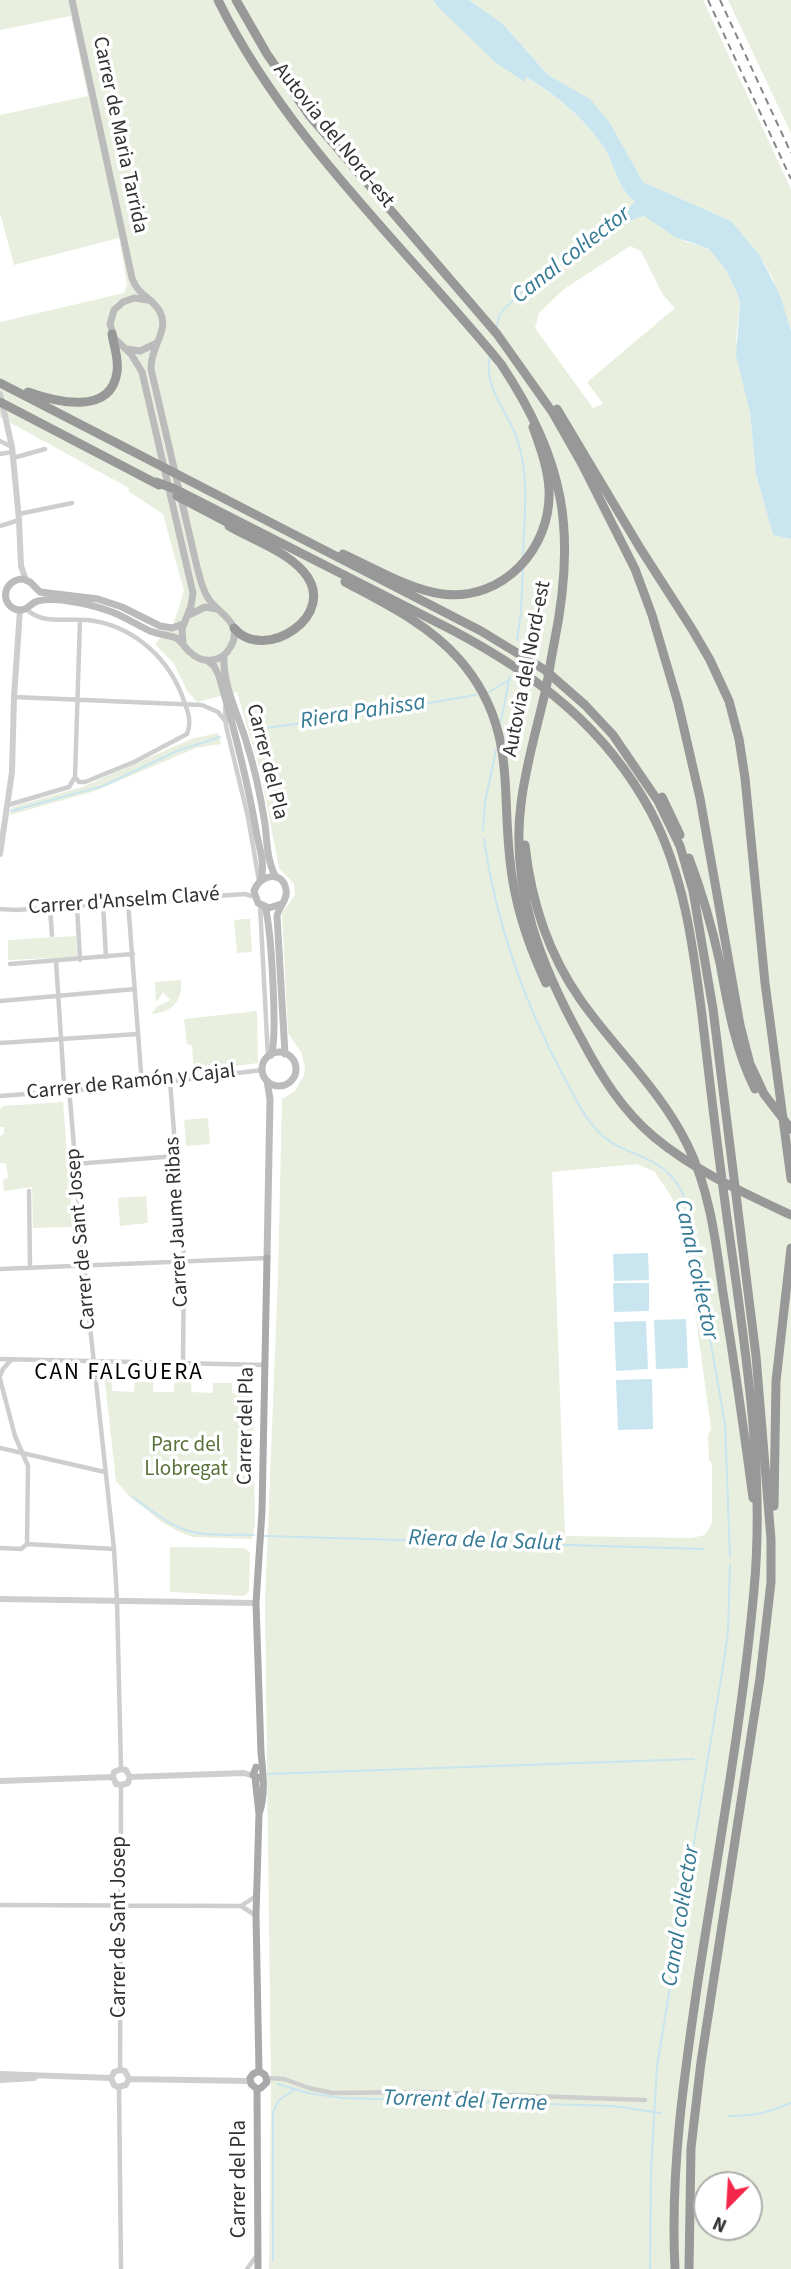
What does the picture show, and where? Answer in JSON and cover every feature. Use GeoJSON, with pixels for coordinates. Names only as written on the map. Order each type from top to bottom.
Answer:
{"type":"FeatureCollection","features":[{"type":"Feature","properties":{"kind":"highway","name":"Autovia del Nord-est"},"geometry":{"type":"LineString","coordinates":[[218,0],[256,69],[293,121],[501,364],[522,395],[548,449],[564,513],[565,569],[554,645],[521,806],[519,841],[521,877],[532,928],[548,974],[598,1072],[628,1110],[666,1146],[710,1175],[791,1215]]}},
{"type":"Feature","properties":{"kind":"highway","name":"Autovia del Nord-est"},"geometry":{"type":"LineString","coordinates":[[236,0],[267,54],[309,115],[518,359],[582,464],[635,569],[678,702],[700,798],[740,1024],[750,1063],[762,1096],[791,1129]]}},
{"type":"Feature","properties":{"kind":"highway"},"geometry":{"type":"LineString","coordinates":[[12,388],[68,403],[100,398],[116,377],[117,356],[112,334]]}},
{"type":"Feature","properties":{"kind":"highway"},"geometry":{"type":"LineString","coordinates":[[518,359],[579,444],[640,548],[692,629],[729,701],[745,778],[766,997],[791,1178]]}},
{"type":"Feature","properties":{"kind":"highway"},"geometry":{"type":"LineString","coordinates":[[0,383],[501,642],[566,687],[629,747],[673,816],[699,884],[711,926],[732,1027],[744,1067],[791,1138]]}},
{"type":"Feature","properties":{"kind":"highway"},"geometry":{"type":"LineString","coordinates":[[295,536],[419,588],[439,593],[477,592],[498,583],[514,572],[534,550],[547,517],[549,488],[544,460],[522,395]]}},
{"type":"Feature","properties":{"kind":"highway"},"geometry":{"type":"LineString","coordinates":[[0,402],[406,615],[452,652],[485,698],[502,747],[508,794],[512,880],[522,919],[552,995],[577,1044],[598,1072]]}},
{"type":"Feature","properties":{"kind":"highway"},"geometry":{"type":"LineString","coordinates":[[161,485],[195,507],[211,511],[497,655],[548,689],[581,719],[628,775],[671,856],[684,900],[693,948],[757,1469],[757,1523],[755,1583],[746,1673],[689,2044],[677,2144],[675,2269]]}},
{"type":"Feature","properties":{"kind":"highway"},"geometry":{"type":"LineString","coordinates":[[211,511],[294,563],[305,574],[312,589],[313,603],[309,615],[303,624],[290,633],[252,641],[242,637],[234,628]]}},
{"type":"Feature","properties":{"kind":"highway"},"geometry":{"type":"LineString","coordinates":[[543,702],[542,723],[526,802],[524,839],[528,872],[540,919],[550,948],[580,1000],[656,1094],[687,1145],[700,1176],[716,1243],[757,1523]]}},
{"type":"Feature","properties":{"kind":"highway"},"geometry":{"type":"LineString","coordinates":[[603,723],[658,801],[680,846],[694,891],[713,1009],[756,1356],[771,1539],[771,1583],[760,1678],[701,2062],[691,2148],[689,2269]]}},
{"type":"Feature","properties":{"kind":"highway"},"geometry":{"type":"LineString","coordinates":[[771,1539],[774,1511],[776,1381],[791,1248]]}},
{"type":"Feature","properties":{"kind":"highway"},"geometry":{"type":"LineString","coordinates":[[689,2224],[696,2269]]}},
{"type":"Feature","properties":{"kind":"main road","name":"Carrer de Maria Tarrida"},"geometry":{"type":"LineString","coordinates":[[72,0],[132,278]]}},
{"type":"Feature","properties":{"kind":"main road"},"geometry":{"type":"LineString","coordinates":[[132,278],[136,289],[157,307],[163,319],[163,330],[151,358],[151,369],[204,590],[218,609],[228,616],[234,628],[233,643],[225,655],[207,661],[192,655],[174,638],[154,632],[119,614],[93,606],[53,601],[33,603],[23,609],[3,598],[10,583],[26,580],[35,589],[46,593],[98,599],[172,628],[199,609],[218,609]]}},
{"type":"Feature","properties":{"kind":"main road"},"geometry":{"type":"LineString","coordinates":[[125,300],[132,278]]}},
{"type":"Feature","properties":{"kind":"main road"},"geometry":{"type":"LineString","coordinates":[[148,300],[125,300],[115,308],[111,317],[112,334],[135,358],[142,372],[177,518],[193,593],[181,634],[183,644]]}},
{"type":"Feature","properties":{"kind":"main road"},"geometry":{"type":"LineString","coordinates":[[126,349],[142,350],[156,342]]}},
{"type":"Feature","properties":{"kind":"main road"},"geometry":{"type":"LineString","coordinates":[[33,603],[35,589]]}},
{"type":"Feature","properties":{"kind":"main road","name":"Carrer del Pla"},"geometry":{"type":"LineString","coordinates":[[225,655],[225,672],[240,728],[247,743],[263,813],[271,867],[276,877]]}},
{"type":"Feature","properties":{"kind":"main road","name":"Carrer del Pla"},"geometry":{"type":"LineString","coordinates":[[207,661],[217,670],[221,682],[254,816],[262,867],[260,880]]}},
{"type":"Feature","properties":{"kind":"main road"},"geometry":{"type":"LineString","coordinates":[[279,1086],[267,1081],[262,1070],[274,1047],[274,1014],[257,898],[260,880],[268,876],[283,882],[286,889],[286,898],[277,916],[285,1054]]}},
{"type":"Feature","properties":{"kind":"main road"},"geometry":{"type":"LineString","coordinates":[[257,898],[273,908],[281,904]]}},
{"type":"Feature","properties":{"kind":"main road"},"geometry":{"type":"LineString","coordinates":[[269,1056],[285,1054],[293,1060],[295,1072],[290,1082],[279,1086],[270,1099]]}},
{"type":"Feature","properties":{"kind":"main road","name":"Carrer del Pla"},"geometry":{"type":"LineString","coordinates":[[259,2071],[256,1915],[259,1814],[262,1805],[257,1772],[261,1753],[256,1603],[262,1524],[270,1099],[267,1081]]}},
{"type":"Feature","properties":{"kind":"main road"},"geometry":{"type":"LineString","coordinates":[[259,2071],[267,2078],[265,2086],[257,2089],[250,2081],[253,2074],[259,2071]]}},
{"type":"Feature","properties":{"kind":"main road","name":"Carrer del Pla"},"geometry":{"type":"LineString","coordinates":[[257,2089],[258,2269]]}},
{"type":"Feature","properties":{"kind":"street"},"geometry":{"type":"LineString","coordinates":[[0,394],[12,453],[19,517],[20,566],[16,580]]}},
{"type":"Feature","properties":{"kind":"street"},"geometry":{"type":"LineString","coordinates":[[0,441],[12,453]]}},
{"type":"Feature","properties":{"kind":"street"},"geometry":{"type":"LineString","coordinates":[[0,454],[45,449]]}},
{"type":"Feature","properties":{"kind":"street"},"geometry":{"type":"LineString","coordinates":[[0,526],[19,517],[72,503]]}},
{"type":"Feature","properties":{"kind":"street"},"geometry":{"type":"LineString","coordinates":[[20,566],[26,580]]}},
{"type":"Feature","properties":{"kind":"street"},"geometry":{"type":"LineString","coordinates":[[0,854],[12,772],[14,697],[23,609],[41,619],[80,620],[115,627],[138,639],[151,649],[175,680],[185,705],[190,727],[187,734],[134,762],[85,782],[79,782],[75,777]]}},
{"type":"Feature","properties":{"kind":"street"},"geometry":{"type":"LineString","coordinates":[[8,804],[69,788],[75,777],[80,620]]}},
{"type":"Feature","properties":{"kind":"street","name":"Carrer del Pla"},"geometry":{"type":"LineString","coordinates":[[221,682],[226,722],[260,880]]}},
{"type":"Feature","properties":{"kind":"street"},"geometry":{"type":"LineString","coordinates":[[14,697],[208,706],[218,712],[226,722]]}},
{"type":"Feature","properties":{"kind":"street","name":"Carrer d'Anselm Clavé"},"geometry":{"type":"LineString","coordinates":[[0,909],[257,898]]}},
{"type":"Feature","properties":{"kind":"street"},"geometry":{"type":"LineString","coordinates":[[128,902],[142,1085]]}},
{"type":"Feature","properties":{"kind":"street"},"geometry":{"type":"LineString","coordinates":[[103,904],[106,957]]}},
{"type":"Feature","properties":{"kind":"street"},"geometry":{"type":"LineString","coordinates":[[76,906],[80,960]]}},
{"type":"Feature","properties":{"kind":"street"},"geometry":{"type":"LineString","coordinates":[[50,908],[52,935]]}},
{"type":"Feature","properties":{"kind":"street"},"geometry":{"type":"LineString","coordinates":[[10,964],[133,954]]}},
{"type":"Feature","properties":{"kind":"street","name":"Carrer de Sant Josep"},"geometry":{"type":"LineString","coordinates":[[56,961],[64,1084],[69,1091],[83,1265],[114,1549],[121,1769]]}},
{"type":"Feature","properties":{"kind":"street"},"geometry":{"type":"LineString","coordinates":[[0,1001],[135,989]]}},
{"type":"Feature","properties":{"kind":"street"},"geometry":{"type":"LineString","coordinates":[[0,1043],[138,1034]]}},
{"type":"Feature","properties":{"kind":"street","name":"Carrer de Ramón y Cajal"},"geometry":{"type":"LineString","coordinates":[[0,1096],[142,1085],[262,1070]]}},
{"type":"Feature","properties":{"kind":"street","name":"Carrer Jaume Ribas"},"geometry":{"type":"LineString","coordinates":[[170,1082],[184,1260],[183,1363]]}},
{"type":"Feature","properties":{"kind":"street"},"geometry":{"type":"LineString","coordinates":[[75,1164],[176,1156]]}},
{"type":"Feature","properties":{"kind":"street"},"geometry":{"type":"LineString","coordinates":[[29,1191],[30,1268]]}},
{"type":"Feature","properties":{"kind":"street"},"geometry":{"type":"LineString","coordinates":[[0,1269],[267,1258]]}},
{"type":"Feature","properties":{"kind":"street"},"geometry":{"type":"LineString","coordinates":[[0,1359],[265,1365]]}},
{"type":"Feature","properties":{"kind":"street"},"geometry":{"type":"LineString","coordinates":[[12,1360],[3,1369],[0,1378],[9,1416],[28,1466],[27,1544]]}},
{"type":"Feature","properties":{"kind":"street"},"geometry":{"type":"LineString","coordinates":[[0,1448],[105,1472]]}},
{"type":"Feature","properties":{"kind":"street"},"geometry":{"type":"LineString","coordinates":[[0,1548],[21,1549],[27,1544],[114,1549]]}},
{"type":"Feature","properties":{"kind":"street"},"geometry":{"type":"LineString","coordinates":[[0,1599],[256,1603]]}},
{"type":"Feature","properties":{"kind":"street"},"geometry":{"type":"LineString","coordinates":[[121,1769],[126,1770],[130,1777],[128,1783],[121,1785],[116,1784],[113,1777],[114,1772],[121,1769]]}},
{"type":"Feature","properties":{"kind":"street"},"geometry":{"type":"LineString","coordinates":[[130,1777],[257,1772]]}},
{"type":"Feature","properties":{"kind":"street"},"geometry":{"type":"LineString","coordinates":[[0,1781],[113,1777]]}},
{"type":"Feature","properties":{"kind":"street","name":"Carrer de Sant Josep"},"geometry":{"type":"LineString","coordinates":[[120,2070],[121,1785]]}},
{"type":"Feature","properties":{"kind":"street"},"geometry":{"type":"LineString","coordinates":[[241,1906],[257,1895]]}},
{"type":"Feature","properties":{"kind":"street"},"geometry":{"type":"LineString","coordinates":[[0,1905],[241,1906],[256,1915]]}},
{"type":"Feature","properties":{"kind":"street"},"geometry":{"type":"LineString","coordinates":[[120,2070],[125,2071],[129,2079],[120,2087],[114,2085],[111,2078],[114,2072],[120,2070]]}},
{"type":"Feature","properties":{"kind":"street"},"geometry":{"type":"LineString","coordinates":[[0,2074],[111,2078]]}},
{"type":"Feature","properties":{"kind":"street"},"geometry":{"type":"LineString","coordinates":[[0,2080],[43,2076]]}},
{"type":"Feature","properties":{"kind":"street"},"geometry":{"type":"LineString","coordinates":[[267,2078],[284,2078],[309,2088],[332,2092],[421,2092],[645,2100]]}},
{"type":"Feature","properties":{"kind":"street"},"geometry":{"type":"LineString","coordinates":[[129,2079],[250,2081]]}},
{"type":"Feature","properties":{"kind":"street"},"geometry":{"type":"LineString","coordinates":[[120,2087],[121,2269]]}},
{"type":"Feature","properties":{"kind":"street"},"geometry":{"type":"LineString","coordinates":[[247,2269],[258,2255]]}},
{"type":"Feature","properties":{"kind":"green space"},"geometry":{"type":"Polygon","coordinates":[[[0,0],[433,0],[525,81],[526,77],[568,107],[595,135],[607,152],[625,191],[635,201],[616,215],[615,222],[618,226],[644,216],[686,242],[709,249],[726,270],[737,293],[740,303],[736,340],[750,413],[756,474],[773,535],[791,539],[791,2269],[269,2269],[271,2086],[265,1602],[282,1099],[295,1091],[304,1075],[305,1067],[301,1052],[288,1033],[282,913],[295,895],[294,884],[279,868],[261,774],[237,692],[197,702],[188,692],[174,664],[155,644],[174,622],[184,591],[163,514],[128,491],[129,488],[0,417],[0,322],[124,293],[127,284],[119,238],[14,265],[0,213],[0,115],[88,96],[71,16],[0,30],[0,0]],[[630,246],[564,289],[539,313],[535,328],[593,408],[603,404],[587,382],[675,308],[663,295],[641,251],[630,246]],[[637,1164],[552,1172],[565,1536],[691,1538],[705,1535],[712,1523],[712,1464],[709,1460],[708,1435],[711,1429],[688,1259],[678,1207],[655,1172],[637,1164]]]}},
{"type":"Feature","properties":{"kind":"green space"},"geometry":{"type":"Polygon","coordinates":[[[469,0],[703,0],[791,189],[791,331],[772,277],[759,254],[731,221],[643,182],[610,123],[565,85],[548,75],[503,24],[469,0]]]}},
{"type":"Feature","properties":{"kind":"green space"},"geometry":{"type":"Polygon","coordinates":[[[728,0],[791,0],[791,134],[788,127],[728,0]]]}},
{"type":"Feature","properties":{"kind":"green space"},"geometry":{"type":"Polygon","coordinates":[[[218,733],[221,744],[196,748],[95,791],[10,815],[12,807],[82,787],[191,739],[218,733]]]}},
{"type":"Feature","properties":{"kind":"green space"},"geometry":{"type":"Polygon","coordinates":[[[250,919],[252,952],[237,953],[234,920],[250,919]]]}},
{"type":"Feature","properties":{"kind":"green space"},"geometry":{"type":"Polygon","coordinates":[[[76,936],[77,957],[8,960],[8,940],[76,936]]]}},
{"type":"Feature","properties":{"kind":"green space"},"geometry":{"type":"Polygon","coordinates":[[[181,980],[180,993],[175,1004],[166,1011],[152,1014],[156,1007],[171,1000],[164,994],[165,990],[156,1002],[155,982],[181,980]]]}},
{"type":"Feature","properties":{"kind":"green space"},"geometry":{"type":"Polygon","coordinates":[[[257,1011],[258,1063],[194,1072],[192,1045],[187,1044],[184,1019],[257,1011]]]}},
{"type":"Feature","properties":{"kind":"green space"},"geometry":{"type":"Polygon","coordinates":[[[63,1102],[73,1227],[33,1228],[32,1187],[4,1191],[3,1180],[8,1178],[6,1163],[0,1163],[0,1136],[4,1134],[4,1127],[0,1127],[0,1110],[3,1106],[63,1102]]]}},
{"type":"Feature","properties":{"kind":"green space"},"geometry":{"type":"Polygon","coordinates":[[[208,1118],[210,1144],[186,1146],[184,1120],[208,1118]]]}},
{"type":"Feature","properties":{"kind":"green space"},"geometry":{"type":"Polygon","coordinates":[[[146,1196],[148,1223],[120,1226],[118,1198],[146,1196]]]}},
{"type":"Feature","properties":{"kind":"green space","name":"Parc del Llobregat"},"geometry":{"type":"Polygon","coordinates":[[[175,1368],[192,1369],[191,1392],[213,1393],[213,1383],[232,1383],[232,1393],[253,1394],[255,1525],[252,1539],[193,1537],[177,1531],[131,1498],[116,1481],[104,1374],[113,1369],[112,1391],[134,1392],[135,1382],[153,1382],[153,1392],[174,1392],[175,1368]]]}},
{"type":"Feature","properties":{"kind":"green space"},"geometry":{"type":"Polygon","coordinates":[[[170,1547],[245,1548],[250,1553],[249,1592],[244,1596],[170,1592],[170,1547]]]}},
{"type":"Feature","properties":{"kind":"water"},"geometry":{"type":"Polygon","coordinates":[[[433,0],[469,0],[503,24],[548,75],[590,99],[610,123],[643,182],[731,221],[759,254],[780,295],[791,331],[791,539],[773,535],[756,474],[750,413],[736,355],[740,303],[726,270],[709,249],[675,237],[644,216],[618,226],[615,222],[620,208],[629,208],[635,201],[625,191],[607,152],[595,135],[578,116],[548,92],[526,77],[525,82],[496,63],[433,0]]]}},
{"type":"Feature","properties":{"kind":"water"},"geometry":{"type":"Polygon","coordinates":[[[648,1253],[649,1280],[614,1281],[613,1254],[648,1253]]]}},
{"type":"Feature","properties":{"kind":"water"},"geometry":{"type":"Polygon","coordinates":[[[613,1283],[649,1283],[649,1311],[614,1312],[613,1283]]]}},
{"type":"Feature","properties":{"kind":"water"},"geometry":{"type":"Polygon","coordinates":[[[686,1319],[688,1368],[656,1369],[654,1320],[686,1319]]]}},
{"type":"Feature","properties":{"kind":"water"},"geometry":{"type":"Polygon","coordinates":[[[646,1321],[648,1369],[616,1371],[614,1322],[646,1321]]]}},
{"type":"Feature","properties":{"kind":"water"},"geometry":{"type":"Polygon","coordinates":[[[652,1379],[653,1429],[618,1430],[616,1380],[652,1379]]]}},
{"type":"Feature","properties":{"kind":"waterway","name":"Canal col·lector"},"geometry":{"type":"LineString","coordinates":[[497,326],[499,316],[519,295],[615,224]]}},
{"type":"Feature","properties":{"kind":"waterway","name":"Canal col·lector"},"geometry":{"type":"LineString","coordinates":[[490,355],[489,376],[514,431],[523,461],[523,556]]}},
{"type":"Feature","properties":{"kind":"waterway","name":"Canal col·lector"},"geometry":{"type":"LineString","coordinates":[[517,640],[523,568]]}},
{"type":"Feature","properties":{"kind":"waterway","name":"Canal col·lector"},"geometry":{"type":"LineString","coordinates":[[501,721],[510,676]]}},
{"type":"Feature","properties":{"kind":"waterway","name":"Riera Pahissa"},"geometry":{"type":"LineString","coordinates":[[489,692],[509,680]]}},
{"type":"Feature","properties":{"kind":"waterway","name":"Riera Pahissa"},"geometry":{"type":"LineString","coordinates":[[250,730],[476,695]]}},
{"type":"Feature","properties":{"kind":"waterway","name":"Riera Pahissa"},"geometry":{"type":"LineString","coordinates":[[11,811],[103,786],[177,751],[220,737]]}},
{"type":"Feature","properties":{"kind":"waterway","name":"Canal col·lector"},"geometry":{"type":"LineString","coordinates":[[483,830],[485,802],[496,750]]}},
{"type":"Feature","properties":{"kind":"waterway","name":"Canal col·lector"},"geometry":{"type":"LineString","coordinates":[[484,839],[496,902],[514,964],[551,1053],[579,1104],[590,1122],[606,1138],[656,1163],[667,1172],[686,1201],[725,1424],[730,1557]]}},
{"type":"Feature","properties":{"kind":"waterway","name":"Riera de la Salut"},"geometry":{"type":"LineString","coordinates":[[133,1497],[166,1521],[187,1530],[206,1534],[254,1535]]}},
{"type":"Feature","properties":{"kind":"waterway","name":"Riera de la Salut"},"geometry":{"type":"LineString","coordinates":[[265,1536],[704,1549]]}},
{"type":"Feature","properties":{"kind":"waterway","name":"Canal col·lector"},"geometry":{"type":"LineString","coordinates":[[650,2269],[651,2170],[657,2066],[724,1661],[728,1631],[730,1565]]}},
{"type":"Feature","properties":{"kind":"waterway"},"geometry":{"type":"LineString","coordinates":[[268,1774],[694,1759]]}},
{"type":"Feature","properties":{"kind":"waterway","name":"Torrent del Terme"},"geometry":{"type":"LineString","coordinates":[[278,2084],[308,2093],[342,2098],[613,2106],[661,2113]]}},
{"type":"Feature","properties":{"kind":"waterway"},"geometry":{"type":"LineString","coordinates":[[273,2261],[273,2112],[279,2100],[294,2090]]}},
{"type":"Feature","properties":{"kind":"waterway"},"geometry":{"type":"LineString","coordinates":[[729,2116],[761,2113],[791,2103]]}},
{"type":"Feature","properties":{"kind":"railway"},"geometry":{"type":"LineString","coordinates":[[708,0],[791,179]]}},
{"type":"Feature","properties":{"kind":"railway"},"geometry":{"type":"LineString","coordinates":[[720,0],[791,153]]}},
{"type":"Feature","properties":{"kind":"district","name":"CAN FALGUERA"},"geometry":{"type":"Point","coordinates":[119,1374]}}]}
